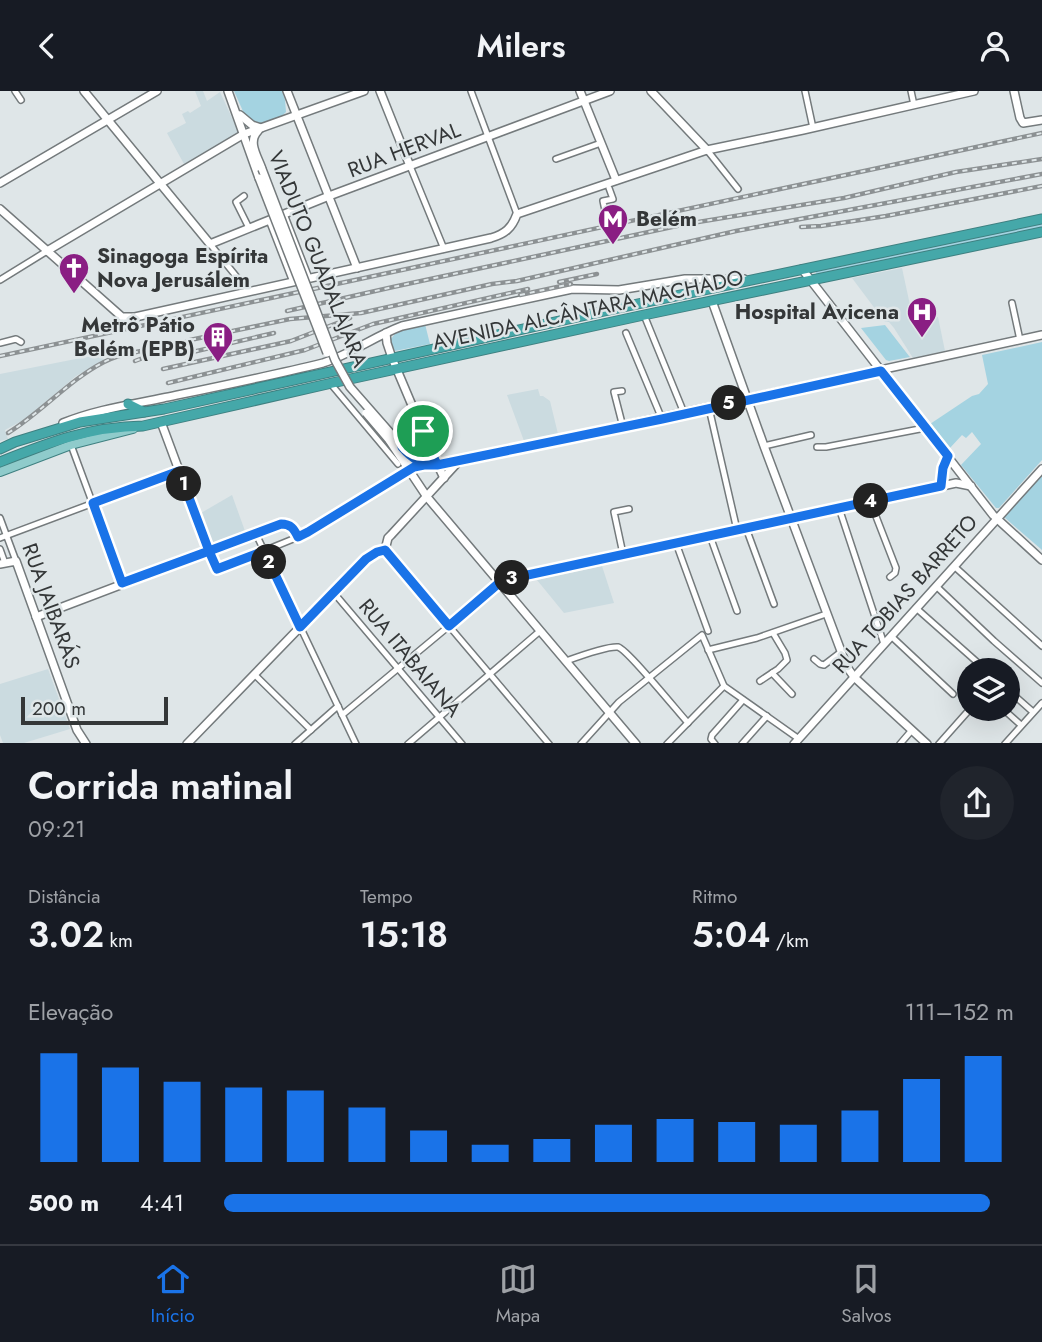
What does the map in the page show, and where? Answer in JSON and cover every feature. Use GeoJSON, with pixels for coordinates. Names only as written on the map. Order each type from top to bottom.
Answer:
{"type":"FeatureCollection","features":[{"type":"Feature","properties":{"kind":"highway","name":"AVENIDA ALCÂNTARA MACHADO"},"geometry":{"type":"LineString","coordinates":[[0,447],[80,422],[157,410],[609,310],[1042,219]]}},
{"type":"Feature","properties":{"kind":"highway","name":"AVENIDA ALCÂNTARA MACHADO"},"geometry":{"type":"LineString","coordinates":[[0,462],[82,432],[121,426],[143,426],[644,315],[1042,232]]}},
{"type":"Feature","properties":{"kind":"highway"},"geometry":{"type":"LineString","coordinates":[[128,404],[144,412]]}},
{"type":"Feature","properties":{"kind":"main road","name":"AVENIDA ALCÂNTARA MACHADO"},"geometry":{"type":"LineString","coordinates":[[0,472],[71,445],[143,426]]}},
{"type":"Feature","properties":{"kind":"street"},"geometry":{"type":"LineString","coordinates":[[15,91],[21,100]]}},
{"type":"Feature","properties":{"kind":"street"},"geometry":{"type":"LineString","coordinates":[[84,91],[249,292]]}},
{"type":"Feature","properties":{"kind":"street"},"geometry":{"type":"LineString","coordinates":[[0,183],[157,91]]}},
{"type":"Feature","properties":{"kind":"street","name":"VIADUTO GUADALAJARA"},"geometry":{"type":"LineString","coordinates":[[228,91],[335,360],[350,387],[391,438],[427,497],[635,743]]}},
{"type":"Feature","properties":{"kind":"street"},"geometry":{"type":"LineString","coordinates":[[287,91],[357,268]]}},
{"type":"Feature","properties":{"kind":"street"},"geometry":{"type":"LineString","coordinates":[[0,280],[244,134],[364,91]]}},
{"type":"Feature","properties":{"kind":"street"},"geometry":{"type":"LineString","coordinates":[[380,91],[444,249]]}},
{"type":"Feature","properties":{"kind":"street"},"geometry":{"type":"LineString","coordinates":[[0,209],[122,317],[148,314],[444,249],[503,234],[510,229],[517,213],[471,91]]}},
{"type":"Feature","properties":{"kind":"street"},"geometry":{"type":"LineString","coordinates":[[580,91],[616,180]]}},
{"type":"Feature","properties":{"kind":"street","name":"RUA HERVAL"},"geometry":{"type":"LineString","coordinates":[[210,244],[329,196],[610,91]]}},
{"type":"Feature","properties":{"kind":"street"},"geometry":{"type":"LineString","coordinates":[[651,91],[707,150],[738,189]]}},
{"type":"Feature","properties":{"kind":"street"},"geometry":{"type":"LineString","coordinates":[[805,91],[813,128]]}},
{"type":"Feature","properties":{"kind":"street"},"geometry":{"type":"LineString","coordinates":[[911,91],[914,105]]}},
{"type":"Feature","properties":{"kind":"street"},"geometry":{"type":"LineString","coordinates":[[517,213],[707,150],[974,91]]}},
{"type":"Feature","properties":{"kind":"street"},"geometry":{"type":"LineString","coordinates":[[1014,91],[1023,123],[1042,120]]}},
{"type":"Feature","properties":{"kind":"street"},"geometry":{"type":"LineString","coordinates":[[237,112],[252,125],[261,128]]}},
{"type":"Feature","properties":{"kind":"street","name":"VIADUTO GUADALAJARA"},"geometry":{"type":"LineString","coordinates":[[253,153],[254,135],[261,128]]}},
{"type":"Feature","properties":{"kind":"street"},"geometry":{"type":"LineString","coordinates":[[556,159],[601,143]]}},
{"type":"Feature","properties":{"kind":"street"},"geometry":{"type":"LineString","coordinates":[[223,147],[239,144],[253,153]]}},
{"type":"Feature","properties":{"kind":"street"},"geometry":{"type":"LineString","coordinates":[[606,215],[603,201],[612,199],[609,188]]}},
{"type":"Feature","properties":{"kind":"street"},"geometry":{"type":"LineString","coordinates":[[244,196],[236,202],[249,228]]}},
{"type":"Feature","properties":{"kind":"street"},"geometry":{"type":"LineString","coordinates":[[284,214],[309,278]]}},
{"type":"Feature","properties":{"kind":"street"},"geometry":{"type":"LineString","coordinates":[[269,220],[293,282]]}},
{"type":"Feature","properties":{"kind":"street"},"geometry":{"type":"LineString","coordinates":[[802,269],[996,519],[1042,560]]}},
{"type":"Feature","properties":{"kind":"street","name":"AVENIDA ALCÂNTARA MACHADO"},"geometry":{"type":"LineString","coordinates":[[47,432],[78,417],[128,404],[323,363],[339,358],[386,333],[413,324],[572,289],[619,290],[692,279],[755,280]]}},
{"type":"Feature","properties":{"kind":"street"},"geometry":{"type":"LineString","coordinates":[[712,301],[826,614],[850,672],[925,743]]}},
{"type":"Feature","properties":{"kind":"street"},"geometry":{"type":"LineString","coordinates":[[1012,303],[1020,340]]}},
{"type":"Feature","properties":{"kind":"street"},"geometry":{"type":"LineString","coordinates":[[644,315],[684,414]]}},
{"type":"Feature","properties":{"kind":"street"},"geometry":{"type":"LineString","coordinates":[[386,333],[397,369],[444,478]]}},
{"type":"Feature","properties":{"kind":"street"},"geometry":{"type":"LineString","coordinates":[[626,333],[662,419]]}},
{"type":"Feature","properties":{"kind":"street"},"geometry":{"type":"LineString","coordinates":[[157,410],[217,569],[308,532],[419,465],[459,461],[662,419],[1042,335]]}},
{"type":"Feature","properties":{"kind":"street"},"geometry":{"type":"LineString","coordinates":[[0,343],[15,339],[21,342]]}},
{"type":"Feature","properties":{"kind":"street"},"geometry":{"type":"LineString","coordinates":[[330,383],[398,464]]}},
{"type":"Feature","properties":{"kind":"street"},"geometry":{"type":"LineString","coordinates":[[622,391],[614,392],[623,427]]}},
{"type":"Feature","properties":{"kind":"street"},"geometry":{"type":"LineString","coordinates":[[709,408],[737,530]]}},
{"type":"Feature","properties":{"kind":"street"},"geometry":{"type":"LineString","coordinates":[[817,447],[925,428]]}},
{"type":"Feature","properties":{"kind":"street"},"geometry":{"type":"LineString","coordinates":[[402,447],[411,453],[422,451],[425,446],[423,431]]}},
{"type":"Feature","properties":{"kind":"street"},"geometry":{"type":"LineString","coordinates":[[764,446],[811,435]]}},
{"type":"Feature","properties":{"kind":"street","name":"VIADUTO GUADALAJARA"},"geometry":{"type":"LineString","coordinates":[[391,438],[408,454],[427,464]]}},
{"type":"Feature","properties":{"kind":"street"},"geometry":{"type":"LineString","coordinates":[[71,445],[122,583]]}},
{"type":"Feature","properties":{"kind":"street"},"geometry":{"type":"LineString","coordinates":[[941,486],[943,468],[948,456]]}},
{"type":"Feature","properties":{"kind":"street"},"geometry":{"type":"LineString","coordinates":[[385,550],[391,534],[459,461]]}},
{"type":"Feature","properties":{"kind":"street","name":"RUA TOBIAS BARRETO"},"geometry":{"type":"LineString","coordinates":[[796,741],[1042,469]]}},
{"type":"Feature","properties":{"kind":"street"},"geometry":{"type":"LineString","coordinates":[[956,484],[958,470]]}},
{"type":"Feature","properties":{"kind":"street"},"geometry":{"type":"LineString","coordinates":[[3,537],[179,471]]}},
{"type":"Feature","properties":{"kind":"street"},"geometry":{"type":"LineString","coordinates":[[397,478],[415,480]]}},
{"type":"Feature","properties":{"kind":"street"},"geometry":{"type":"LineString","coordinates":[[342,715],[499,583],[509,579],[941,486],[956,484],[971,487]]}},
{"type":"Feature","properties":{"kind":"street"},"geometry":{"type":"LineString","coordinates":[[870,501],[896,568],[890,577]]}},
{"type":"Feature","properties":{"kind":"street"},"geometry":{"type":"LineString","coordinates":[[839,508],[884,644]]}},
{"type":"Feature","properties":{"kind":"street"},"geometry":{"type":"LineString","coordinates":[[624,554],[614,512],[629,509]]}},
{"type":"Feature","properties":{"kind":"street","name":"RUA JAIBARÁS"},"geometry":{"type":"LineString","coordinates":[[0,518],[3,537],[16,561],[77,730],[85,743]]}},
{"type":"Feature","properties":{"kind":"street"},"geometry":{"type":"LineString","coordinates":[[36,617],[285,524],[292,527],[298,537]]}},
{"type":"Feature","properties":{"kind":"street"},"geometry":{"type":"LineString","coordinates":[[746,528],[774,604]]}},
{"type":"Feature","properties":{"kind":"street"},"geometry":{"type":"LineString","coordinates":[[256,534],[356,743]]}},
{"type":"Feature","properties":{"kind":"street"},"geometry":{"type":"LineString","coordinates":[[710,536],[737,611]]}},
{"type":"Feature","properties":{"kind":"street"},"geometry":{"type":"LineString","coordinates":[[676,543],[708,631]]}},
{"type":"Feature","properties":{"kind":"street"},"geometry":{"type":"LineString","coordinates":[[0,549],[3,563],[16,561]]}},
{"type":"Feature","properties":{"kind":"street"},"geometry":{"type":"LineString","coordinates":[[188,743],[366,559],[385,550]]}},
{"type":"Feature","properties":{"kind":"street"},"geometry":{"type":"LineString","coordinates":[[385,550],[548,743]]}},
{"type":"Feature","properties":{"kind":"street"},"geometry":{"type":"LineString","coordinates":[[955,566],[1042,646]]}},
{"type":"Feature","properties":{"kind":"street"},"geometry":{"type":"LineString","coordinates":[[936,586],[1042,683]]}},
{"type":"Feature","properties":{"kind":"street","name":"RUA ITABAIANA"},"geometry":{"type":"LineString","coordinates":[[334,593],[461,743]]}},
{"type":"Feature","properties":{"kind":"street"},"geometry":{"type":"LineString","coordinates":[[916,608],[972,658]]}},
{"type":"Feature","properties":{"kind":"street"},"geometry":{"type":"LineString","coordinates":[[708,650],[773,633],[826,614]]}},
{"type":"Feature","properties":{"kind":"street"},"geometry":{"type":"LineString","coordinates":[[409,743],[540,631]]}},
{"type":"Feature","properties":{"kind":"street"},"geometry":{"type":"LineString","coordinates":[[760,681],[787,659],[773,633]]}},
{"type":"Feature","properties":{"kind":"street"},"geometry":{"type":"LineString","coordinates":[[582,743],[609,712],[702,635],[724,686],[767,716],[796,741]]}},
{"type":"Feature","properties":{"kind":"street"},"geometry":{"type":"LineString","coordinates":[[891,636],[953,694]]}},
{"type":"Feature","properties":{"kind":"street"},"geometry":{"type":"LineString","coordinates":[[566,661],[617,647],[626,652],[688,723]]}},
{"type":"Feature","properties":{"kind":"street"},"geometry":{"type":"LineString","coordinates":[[814,659],[824,665],[841,652]]}},
{"type":"Feature","properties":{"kind":"street"},"geometry":{"type":"LineString","coordinates":[[772,673],[792,694]]}},
{"type":"Feature","properties":{"kind":"street"},"geometry":{"type":"LineString","coordinates":[[254,674],[311,730]]}},
{"type":"Feature","properties":{"kind":"street"},"geometry":{"type":"LineString","coordinates":[[668,743],[724,686]]}},
{"type":"Feature","properties":{"kind":"street"},"geometry":{"type":"LineString","coordinates":[[714,743],[712,736],[743,700]]}},
{"type":"Feature","properties":{"kind":"street"},"geometry":{"type":"LineString","coordinates":[[1020,701],[1033,712]]}},
{"type":"Feature","properties":{"kind":"street"},"geometry":{"type":"LineString","coordinates":[[1008,741],[1042,703]]}},
{"type":"Feature","properties":{"kind":"street"},"geometry":{"type":"LineString","coordinates":[[296,743],[338,706]]}},
{"type":"Feature","properties":{"kind":"street"},"geometry":{"type":"LineString","coordinates":[[743,743],[767,716]]}},
{"type":"Feature","properties":{"kind":"street"},"geometry":{"type":"LineString","coordinates":[[940,743],[959,721]]}},
{"type":"Feature","properties":{"kind":"street"},"geometry":{"type":"LineString","coordinates":[[1016,721],[1021,725]]}},
{"type":"Feature","properties":{"kind":"street"},"geometry":{"type":"LineString","coordinates":[[901,743],[912,730]]}},
{"type":"Feature","properties":{"kind":"shaded area"},"geometry":{"type":"Polygon","coordinates":[[[195,91],[203,91],[207,101],[220,92],[238,131],[184,164],[167,133],[186,123],[182,114],[188,111],[190,113],[201,106],[195,91]]]}},
{"type":"Feature","properties":{"kind":"shaded area"},"geometry":{"type":"Polygon","coordinates":[[[234,91],[282,91],[286,112],[282,116],[258,124],[246,118],[234,91]]]}},
{"type":"Feature","properties":{"kind":"shaded area"},"geometry":{"type":"Polygon","coordinates":[[[1042,223],[1042,229],[817,276],[815,270],[1042,223]]]}},
{"type":"Feature","properties":{"kind":"shaded area"},"geometry":{"type":"Polygon","coordinates":[[[902,268],[913,319],[938,317],[945,351],[913,358],[894,328],[889,322],[885,322],[852,278],[902,268]]]}},
{"type":"Feature","properties":{"kind":"shaded area"},"geometry":{"type":"Polygon","coordinates":[[[425,324],[430,344],[395,351],[391,339],[397,331],[425,324]]]}},
{"type":"Feature","properties":{"kind":"shaded area"},"geometry":{"type":"Polygon","coordinates":[[[885,325],[910,357],[886,360],[861,328],[885,325]]]}},
{"type":"Feature","properties":{"kind":"shaded area"},"geometry":{"type":"Polygon","coordinates":[[[1042,342],[1042,460],[999,508],[996,508],[961,465],[981,444],[972,432],[966,438],[962,435],[949,449],[930,424],[979,394],[988,384],[982,355],[1042,342]]]}},
{"type":"Feature","properties":{"kind":"shaded area"},"geometry":{"type":"Polygon","coordinates":[[[101,354],[104,361],[76,376],[27,418],[5,430],[8,439],[0,441],[0,374],[101,354]]]}},
{"type":"Feature","properties":{"kind":"shaded area"},"geometry":{"type":"Polygon","coordinates":[[[538,389],[540,396],[550,401],[558,434],[524,441],[507,395],[538,389]]]}},
{"type":"Feature","properties":{"kind":"shaded area"},"geometry":{"type":"Polygon","coordinates":[[[1042,475],[1042,550],[1004,517],[1042,475]]]}},
{"type":"Feature","properties":{"kind":"shaded area"},"geometry":{"type":"Polygon","coordinates":[[[232,495],[245,531],[214,543],[201,513],[232,495]]]}},
{"type":"Feature","properties":{"kind":"shaded area"},"geometry":{"type":"Polygon","coordinates":[[[602,566],[614,603],[564,613],[537,580],[602,566]]]}},
{"type":"Feature","properties":{"kind":"shaded area"},"geometry":{"type":"Polygon","coordinates":[[[48,669],[70,729],[24,743],[3,743],[0,735],[0,684],[48,669]]]}},
{"type":"Feature","properties":{"kind":"railway"},"geometry":{"type":"LineString","coordinates":[[0,356],[1042,133]]}},
{"type":"Feature","properties":{"kind":"railway"},"geometry":{"type":"LineString","coordinates":[[287,311],[686,224],[844,198],[956,172],[1042,159]]}},
{"type":"Feature","properties":{"kind":"railway"},"geometry":{"type":"LineString","coordinates":[[135,361],[190,340],[290,319],[361,313],[736,231],[1042,174]]}},
{"type":"Feature","properties":{"kind":"railway"},"geometry":{"type":"LineString","coordinates":[[801,227],[886,216],[1042,186]]}},
{"type":"Feature","properties":{"kind":"railway"},"geometry":{"type":"LineString","coordinates":[[559,282],[597,274]]}},
{"type":"Feature","properties":{"kind":"railway"},"geometry":{"type":"LineString","coordinates":[[520,295],[571,284]]}},
{"type":"Feature","properties":{"kind":"railway"},"geometry":{"type":"LineString","coordinates":[[168,383],[305,350],[373,324],[528,289]]}},
{"type":"Feature","properties":{"kind":"railway"},"geometry":{"type":"LineString","coordinates":[[163,369],[291,341],[350,318]]}},
{"type":"Feature","properties":{"kind":"railway"},"geometry":{"type":"LineString","coordinates":[[184,354],[274,333]]}},
{"type":"Feature","properties":{"kind":"railway"},"geometry":{"type":"LineString","coordinates":[[8,433],[91,369],[114,358],[146,350]]}},
{"type":"Feature","properties":{"kind":"place","name":"Belém"},"geometry":{"type":"Point","coordinates":[613,246]}},
{"type":"Feature","properties":{"kind":"place","name":"Sinagoga Espírita Nova Jerusálem"},"geometry":{"type":"Point","coordinates":[74,295]}},
{"type":"Feature","properties":{"kind":"place","name":"Hospital Avicena"},"geometry":{"type":"Point","coordinates":[922,339]}},
{"type":"Feature","properties":{"kind":"place","name":"Metrô Pátio Belém (EPB)"},"geometry":{"type":"Point","coordinates":[218,364]}},
{"type":"Feature","properties":{"kind":"route"},"geometry":{"type":"LineString","coordinates":[[423,431],[425,446],[422,451],[411,453],[402,447],[419,461],[437,465],[881,371],[948,456],[943,468],[941,486],[509,579],[499,583],[449,626],[385,550],[366,559],[300,627],[264,551],[217,569],[209,551],[122,583],[93,503],[179,471],[209,551],[281,524],[292,527],[298,537],[414,467],[437,465],[423,431]]}}]}
